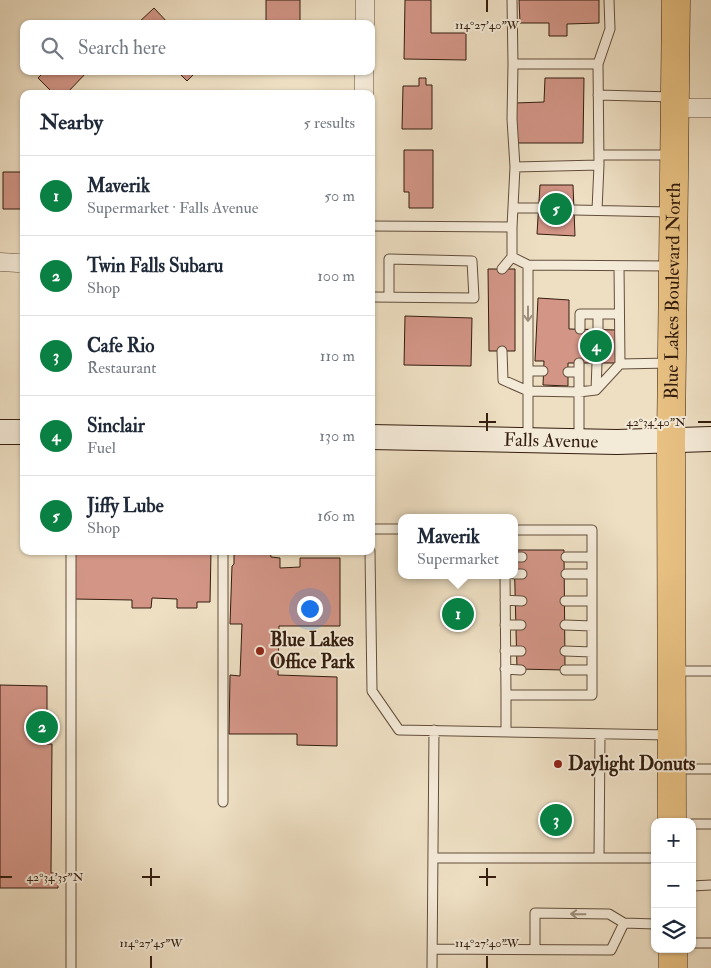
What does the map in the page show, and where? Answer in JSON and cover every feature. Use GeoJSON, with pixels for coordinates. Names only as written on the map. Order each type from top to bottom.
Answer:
{"type":"FeatureCollection","features":[{"type":"Feature","properties":{"kind":"main road","name":"Blue Lakes Boulevard North"},"geometry":{"type":"LineString","coordinates":[[672,818],[671,440],[676,0]]}},
{"type":"Feature","properties":{"kind":"main road"},"geometry":{"type":"LineString","coordinates":[[0,432],[20,432]]}},
{"type":"Feature","properties":{"kind":"main road","name":"Falls Avenue"},"geometry":{"type":"LineString","coordinates":[[375,437],[618,442],[711,438]]}},
{"type":"Feature","properties":{"kind":"main road"},"geometry":{"type":"LineString","coordinates":[[673,953],[673,968]]}},
{"type":"Feature","properties":{"kind":"street"},"geometry":{"type":"LineString","coordinates":[[365,0],[365,20]]}},
{"type":"Feature","properties":{"kind":"street"},"geometry":{"type":"LineString","coordinates":[[364,75],[364,90]]}},
{"type":"Feature","properties":{"kind":"street"},"geometry":{"type":"LineString","coordinates":[[675,102],[711,108]]}},
{"type":"Feature","properties":{"kind":"street"},"geometry":{"type":"LineString","coordinates":[[0,262],[20,263]]}},
{"type":"Feature","properties":{"kind":"lane"},"geometry":{"type":"LineString","coordinates":[[502,269],[512,257],[515,167],[512,119],[512,0]]}},
{"type":"Feature","properties":{"kind":"lane"},"geometry":{"type":"LineString","coordinates":[[597,210],[599,165],[598,64],[610,30],[609,0]]}},
{"type":"Feature","properties":{"kind":"lane"},"geometry":{"type":"LineString","coordinates":[[513,64],[598,64]]}},
{"type":"Feature","properties":{"kind":"lane"},"geometry":{"type":"LineString","coordinates":[[598,95],[675,102]]}},
{"type":"Feature","properties":{"kind":"lane"},"geometry":{"type":"LineString","coordinates":[[599,155],[674,155]]}},
{"type":"Feature","properties":{"kind":"lane"},"geometry":{"type":"LineString","coordinates":[[515,167],[599,165]]}},
{"type":"Feature","properties":{"kind":"lane"},"geometry":{"type":"LineString","coordinates":[[513,208],[538,208]]}},
{"type":"Feature","properties":{"kind":"lane"},"geometry":{"type":"LineString","coordinates":[[574,210],[673,212]]}},
{"type":"Feature","properties":{"kind":"lane"},"geometry":{"type":"LineString","coordinates":[[375,226],[512,227]]}},
{"type":"Feature","properties":{"kind":"lane"},"geometry":{"type":"LineString","coordinates":[[512,257],[528,265],[673,266]]}},
{"type":"Feature","properties":{"kind":"lane"},"geometry":{"type":"LineString","coordinates":[[375,297],[474,298],[472,261],[389,259],[389,297]]}},
{"type":"Feature","properties":{"kind":"lane"},"geometry":{"type":"LineString","coordinates":[[528,265],[528,440]]}},
{"type":"Feature","properties":{"kind":"lane"},"geometry":{"type":"LineString","coordinates":[[502,352],[503,380],[528,391],[579,392],[596,390],[620,364],[619,266]]}},
{"type":"Feature","properties":{"kind":"lane"},"geometry":{"type":"LineString","coordinates":[[580,329],[580,314],[619,314]]}},
{"type":"Feature","properties":{"kind":"lane"},"geometry":{"type":"LineString","coordinates":[[598,314],[598,329]]}},
{"type":"Feature","properties":{"kind":"lane"},"geometry":{"type":"LineString","coordinates":[[596,390],[597,363]]}},
{"type":"Feature","properties":{"kind":"lane"},"geometry":{"type":"LineString","coordinates":[[620,364],[672,363]]}},
{"type":"Feature","properties":{"kind":"lane"},"geometry":{"type":"LineString","coordinates":[[568,372],[580,368],[580,441]]}},
{"type":"Feature","properties":{"kind":"lane"},"geometry":{"type":"LineString","coordinates":[[528,371],[543,371]]}},
{"type":"Feature","properties":{"kind":"lane"},"geometry":{"type":"LineString","coordinates":[[375,529],[398,529]]}},
{"type":"Feature","properties":{"kind":"lane"},"geometry":{"type":"LineString","coordinates":[[506,695],[592,695],[592,530],[518,530]]}},
{"type":"Feature","properties":{"kind":"lane"},"geometry":{"type":"LineString","coordinates":[[71,555],[71,968]]}},
{"type":"Feature","properties":{"kind":"lane"},"geometry":{"type":"LineString","coordinates":[[223,555],[223,802]]}},
{"type":"Feature","properties":{"kind":"lane"},"geometry":{"type":"LineString","coordinates":[[370,555],[372,692],[399,730],[672,735]]}},
{"type":"Feature","properties":{"kind":"lane"},"geometry":{"type":"LineString","coordinates":[[566,557],[592,557]]}},
{"type":"Feature","properties":{"kind":"lane"},"geometry":{"type":"LineString","coordinates":[[566,574],[592,574]]}},
{"type":"Feature","properties":{"kind":"lane"},"geometry":{"type":"LineString","coordinates":[[505,579],[506,732]]}},
{"type":"Feature","properties":{"kind":"lane"},"geometry":{"type":"LineString","coordinates":[[505,600],[522,601]]}},
{"type":"Feature","properties":{"kind":"lane"},"geometry":{"type":"LineString","coordinates":[[565,601],[592,601]]}},
{"type":"Feature","properties":{"kind":"lane"},"geometry":{"type":"LineString","coordinates":[[505,625],[521,625]]}},
{"type":"Feature","properties":{"kind":"lane"},"geometry":{"type":"LineString","coordinates":[[565,625],[592,626]]}},
{"type":"Feature","properties":{"kind":"lane"},"geometry":{"type":"LineString","coordinates":[[505,650],[521,651]]}},
{"type":"Feature","properties":{"kind":"lane"},"geometry":{"type":"LineString","coordinates":[[565,651],[592,652]]}},
{"type":"Feature","properties":{"kind":"lane"},"geometry":{"type":"LineString","coordinates":[[505,669],[521,670]]}},
{"type":"Feature","properties":{"kind":"lane"},"geometry":{"type":"LineString","coordinates":[[565,670],[592,670]]}},
{"type":"Feature","properties":{"kind":"lane"},"geometry":{"type":"LineString","coordinates":[[672,671],[711,671]]}},
{"type":"Feature","properties":{"kind":"lane"},"geometry":{"type":"LineString","coordinates":[[432,968],[434,730]]}},
{"type":"Feature","properties":{"kind":"lane"},"geometry":{"type":"LineString","coordinates":[[599,858],[600,734]]}},
{"type":"Feature","properties":{"kind":"lane"},"geometry":{"type":"LineString","coordinates":[[672,770],[711,769]]}},
{"type":"Feature","properties":{"kind":"lane"},"geometry":{"type":"LineString","coordinates":[[696,824],[711,824]]}},
{"type":"Feature","properties":{"kind":"lane"},"geometry":{"type":"LineString","coordinates":[[433,858],[651,858]]}},
{"type":"Feature","properties":{"kind":"lane"},"geometry":{"type":"LineString","coordinates":[[696,886],[711,886]]}},
{"type":"Feature","properties":{"kind":"lane"},"geometry":{"type":"LineString","coordinates":[[535,949],[535,913],[608,914],[624,923],[651,924]]}},
{"type":"Feature","properties":{"kind":"lane"},"geometry":{"type":"LineString","coordinates":[[432,949],[611,950],[624,923]]}},
{"type":"Feature","properties":{"kind":"lane"},"geometry":{"type":"LineString","coordinates":[[696,943],[711,943]]}},
{"type":"Feature","properties":{"kind":"building"},"geometry":{"type":"Polygon","coordinates":[[[266,0],[300,0],[300,20],[266,20],[266,0]]]}},
{"type":"Feature","properties":{"kind":"building"},"geometry":{"type":"Polygon","coordinates":[[[405,0],[431,0],[431,33],[466,33],[466,60],[404,59],[405,0]]]}},
{"type":"Feature","properties":{"kind":"building"},"geometry":{"type":"Polygon","coordinates":[[[519,0],[599,0],[599,23],[567,24],[567,36],[549,36],[549,23],[520,23],[519,0]]]}},
{"type":"Feature","properties":{"kind":"building"},"geometry":{"type":"Polygon","coordinates":[[[154,8],[165,20],[141,20],[154,8]]]}},
{"type":"Feature","properties":{"kind":"building"},"geometry":{"type":"Polygon","coordinates":[[[41,75],[84,75],[70,90],[50,90],[38,78],[41,75]]]}},
{"type":"Feature","properties":{"kind":"building"},"geometry":{"type":"Polygon","coordinates":[[[181,75],[193,75],[187,81],[181,75]]]}},
{"type":"Feature","properties":{"kind":"building"},"geometry":{"type":"Polygon","coordinates":[[[419,78],[426,78],[426,85],[432,85],[432,129],[402,129],[403,86],[419,86],[419,78]]]}},
{"type":"Feature","properties":{"kind":"building"},"geometry":{"type":"Polygon","coordinates":[[[545,78],[584,78],[583,143],[515,143],[515,103],[544,102],[545,78]]]}},
{"type":"Feature","properties":{"kind":"building"},"geometry":{"type":"Polygon","coordinates":[[[404,150],[433,150],[433,208],[409,208],[409,192],[404,192],[404,150]]]}},
{"type":"Feature","properties":{"kind":"building"},"geometry":{"type":"Polygon","coordinates":[[[3,172],[20,172],[20,209],[3,209],[3,172]]]}},
{"type":"Feature","properties":{"kind":"building"},"geometry":{"type":"Polygon","coordinates":[[[540,185],[573,185],[575,236],[537,234],[540,185]]]}},
{"type":"Feature","properties":{"kind":"building"},"geometry":{"type":"Polygon","coordinates":[[[488,269],[515,269],[515,351],[489,351],[488,269]]]}},
{"type":"Feature","properties":{"kind":"building"},"geometry":{"type":"Polygon","coordinates":[[[538,298],[569,300],[569,329],[618,330],[617,363],[568,363],[568,386],[543,385],[544,361],[535,361],[538,298]]]}},
{"type":"Feature","properties":{"kind":"building"},"geometry":{"type":"Polygon","coordinates":[[[405,316],[472,318],[471,366],[404,365],[405,316]]]}},
{"type":"Feature","properties":{"kind":"building"},"geometry":{"type":"Polygon","coordinates":[[[518,550],[564,550],[565,670],[517,669],[515,579],[518,579],[518,550]]]}},
{"type":"Feature","properties":{"kind":"building"},"geometry":{"type":"Polygon","coordinates":[[[74,555],[211,555],[210,602],[197,602],[197,608],[177,608],[177,599],[152,598],[151,608],[132,608],[132,600],[74,599],[74,555]]]}},
{"type":"Feature","properties":{"kind":"building","name":"Blue Lakes Office Park"},"geometry":{"type":"Polygon","coordinates":[[[234,555],[271,555],[271,557],[280,558],[280,568],[300,567],[300,558],[340,558],[340,626],[279,626],[278,675],[337,677],[337,746],[297,745],[297,734],[229,734],[230,675],[240,676],[242,624],[230,624],[232,566],[234,564],[234,555]]]}},
{"type":"Feature","properties":{"kind":"building"},"geometry":{"type":"Polygon","coordinates":[[[0,685],[47,686],[47,744],[52,744],[51,873],[58,873],[58,888],[0,888],[0,685]]]}},
{"type":"Feature","properties":{"kind":"place","name":"Jiffy Lube"},"geometry":{"type":"Point","coordinates":[556,209]}},
{"type":"Feature","properties":{"kind":"place","name":"Sinclair"},"geometry":{"type":"Point","coordinates":[596,346]}},
{"type":"Feature","properties":{"kind":"place","name":"Maverik"},"geometry":{"type":"Point","coordinates":[458,614]}},
{"type":"Feature","properties":{"kind":"place","name":"Blue Lakes Office Park"},"geometry":{"type":"Point","coordinates":[260,651]}},
{"type":"Feature","properties":{"kind":"place","name":"Twin Falls Subaru"},"geometry":{"type":"Point","coordinates":[42,727]}},
{"type":"Feature","properties":{"kind":"place","name":"Daylight Donuts"},"geometry":{"type":"Point","coordinates":[558,764]}},
{"type":"Feature","properties":{"kind":"place","name":"Cafe Rio"},"geometry":{"type":"Point","coordinates":[556,820]}}]}
